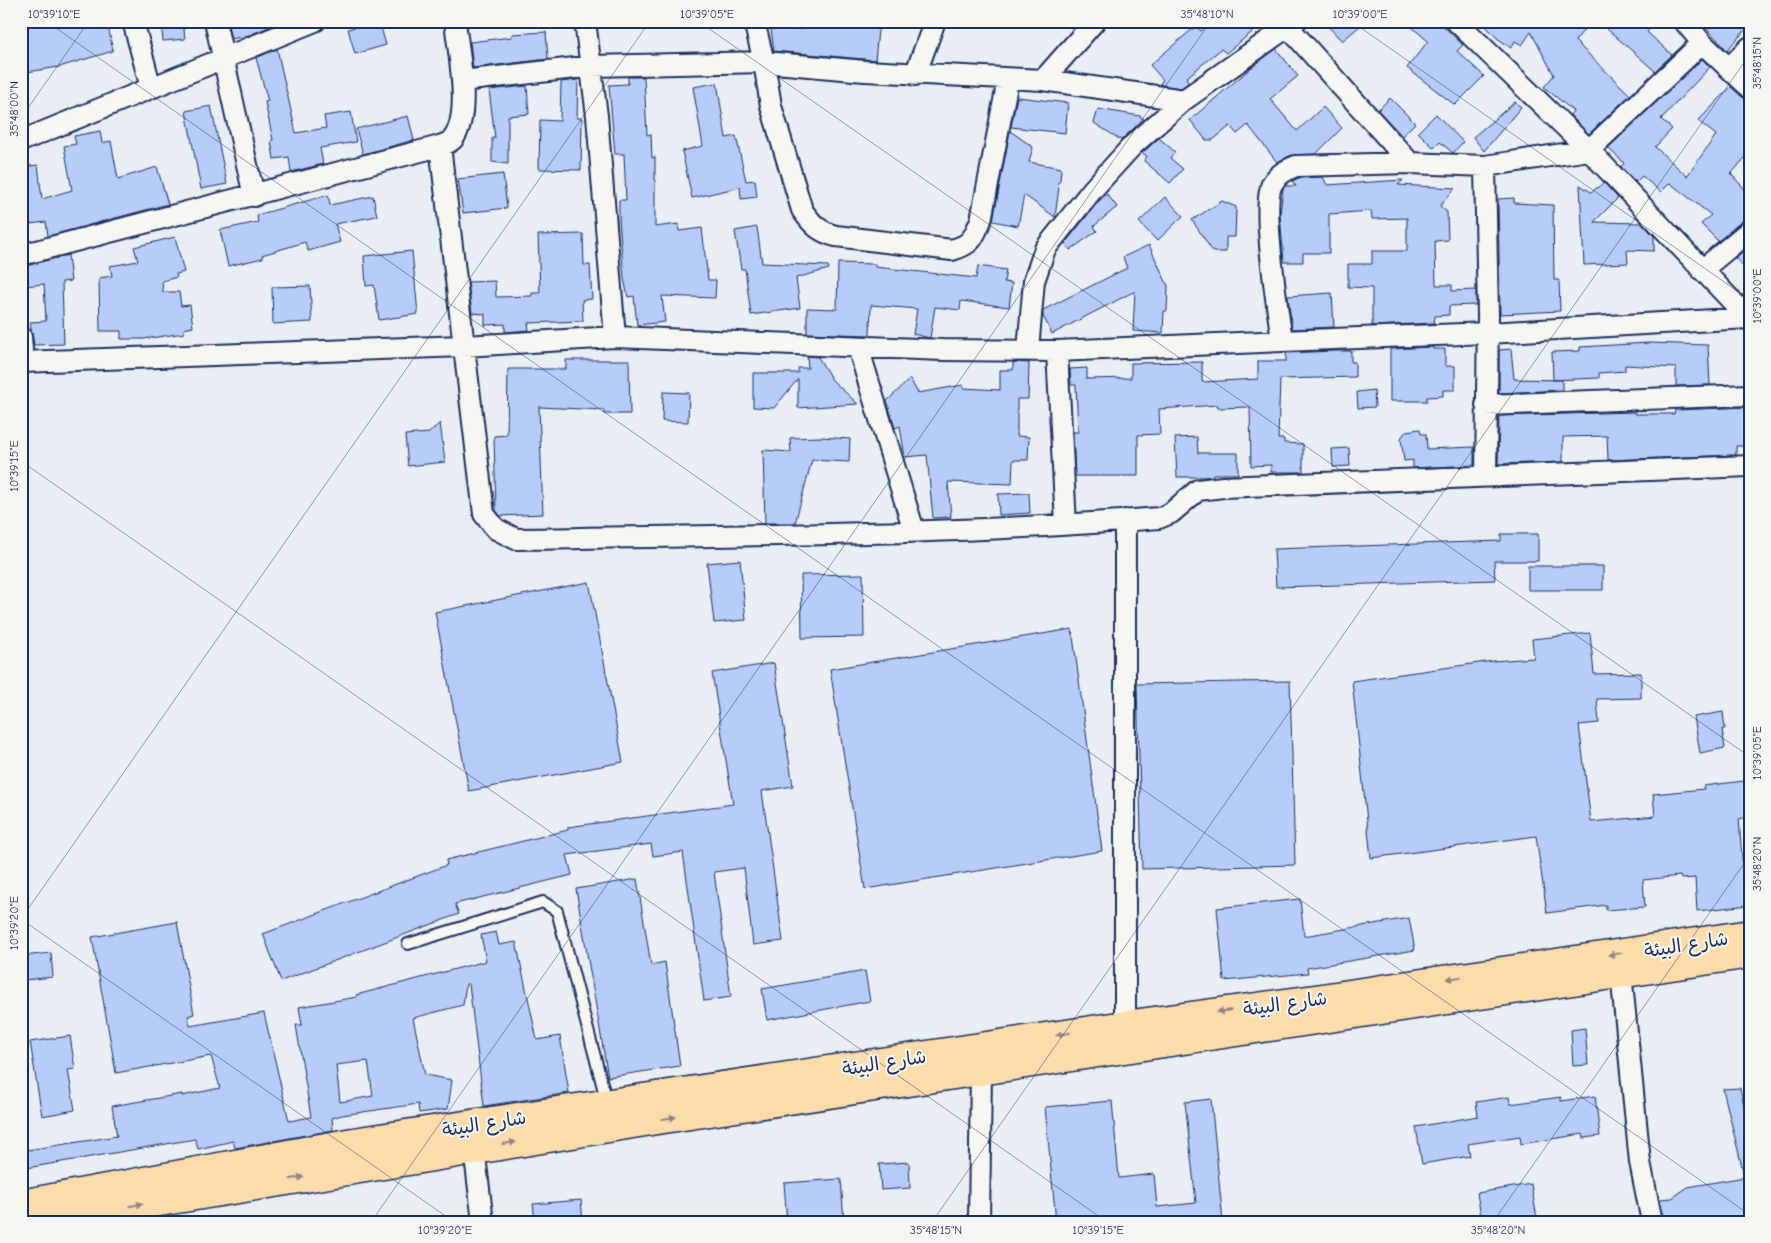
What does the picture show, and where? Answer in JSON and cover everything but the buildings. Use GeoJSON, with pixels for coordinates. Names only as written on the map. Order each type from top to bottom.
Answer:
{"type":"FeatureCollection","features":[{"type":"Feature","properties":{"kind":"highway","name":"شارع البيئة"},"geometry":{"type":"LineString","coordinates":[[21,1204],[353,1142],[1125,1025],[1324,998],[1750,934]]}},
{"type":"Feature","properties":{"kind":"highway","name":"شارع البيئة"},"geometry":{"type":"LineString","coordinates":[[37,1222],[474,1148],[1750,954]]}},
{"type":"Feature","properties":{"kind":"street"},"geometry":{"type":"LineString","coordinates":[[133,21],[151,88]]}},
{"type":"Feature","properties":{"kind":"street"},"geometry":{"type":"LineString","coordinates":[[215,21],[254,196]]}},
{"type":"Feature","properties":{"kind":"street"},"geometry":{"type":"LineString","coordinates":[[21,141],[315,21]]}},
{"type":"Feature","properties":{"kind":"street"},"geometry":{"type":"LineString","coordinates":[[21,255],[254,196],[440,146],[452,141],[459,127],[462,105],[462,81],[455,21]]}},
{"type":"Feature","properties":{"kind":"street"},"geometry":{"type":"LineString","coordinates":[[585,21],[592,66],[615,338]]}},
{"type":"Feature","properties":{"kind":"street"},"geometry":{"type":"LineString","coordinates":[[754,21],[776,123],[802,210],[810,222],[822,232],[836,236],[952,250],[966,246],[974,238],[981,220],[1008,80]]}},
{"type":"Feature","properties":{"kind":"street"},"geometry":{"type":"LineString","coordinates":[[915,75],[935,21]]}},
{"type":"Feature","properties":{"kind":"street"},"geometry":{"type":"LineString","coordinates":[[1043,80],[1095,21]]}},
{"type":"Feature","properties":{"kind":"street"},"geometry":{"type":"LineString","coordinates":[[1456,21],[1589,150],[1749,319]]}},
{"type":"Feature","properties":{"kind":"street"},"geometry":{"type":"LineString","coordinates":[[1684,21],[1702,43],[1730,67],[1750,88]]}},
{"type":"Feature","properties":{"kind":"street"},"geometry":{"type":"LineString","coordinates":[[1028,350],[1034,281],[1046,249],[1094,189],[1133,145],[1184,100],[1293,24],[1410,163]]}},
{"type":"Feature","properties":{"kind":"street"},"geometry":{"type":"LineString","coordinates":[[1282,341],[1269,229],[1272,183],[1285,170],[1296,166],[1410,163],[1485,166],[1589,150],[1702,43]]}},
{"type":"Feature","properties":{"kind":"street"},"geometry":{"type":"LineString","coordinates":[[1730,67],[1750,47]]}},
{"type":"Feature","properties":{"kind":"street"},"geometry":{"type":"LineString","coordinates":[[462,81],[592,66],[764,62],[915,75],[1043,80],[1184,100]]}},
{"type":"Feature","properties":{"kind":"street"},"geometry":{"type":"LineString","coordinates":[[440,146],[484,514],[496,529],[516,539],[914,531],[1066,525],[1159,518],[1171,513],[1198,490],[1207,488],[1750,466]]}},
{"type":"Feature","properties":{"kind":"street"},"geometry":{"type":"LineString","coordinates":[[1485,166],[1488,333],[1486,476]]}},
{"type":"Feature","properties":{"kind":"street"},"geometry":{"type":"LineString","coordinates":[[1702,270],[1750,230]]}},
{"type":"Feature","properties":{"kind":"street"},"geometry":{"type":"LineString","coordinates":[[21,337],[22,362],[464,346],[615,338],[858,347],[1057,351],[1488,333],[1749,319]]}},
{"type":"Feature","properties":{"kind":"street"},"geometry":{"type":"LineString","coordinates":[[858,347],[914,531]]}},
{"type":"Feature","properties":{"kind":"street"},"geometry":{"type":"LineString","coordinates":[[1057,351],[1066,525]]}},
{"type":"Feature","properties":{"kind":"street"},"geometry":{"type":"LineString","coordinates":[[1486,405],[1750,395]]}},
{"type":"Feature","properties":{"kind":"street"},"geometry":{"type":"LineString","coordinates":[[1125,520],[1125,1025]]}},
{"type":"Feature","properties":{"kind":"street"},"geometry":{"type":"LineString","coordinates":[[1621,974],[1640,1162],[1652,1222]]}},
{"type":"Feature","properties":{"kind":"street"},"geometry":{"type":"LineString","coordinates":[[979,1222],[981,1071]]}},
{"type":"Feature","properties":{"kind":"street"},"geometry":{"type":"LineString","coordinates":[[474,1148],[483,1222]]}},
{"type":"Feature","properties":{"kind":"lane"},"geometry":{"type":"LineString","coordinates":[[408,944],[543,902],[551,905],[557,911],[608,1104]]}}]}
